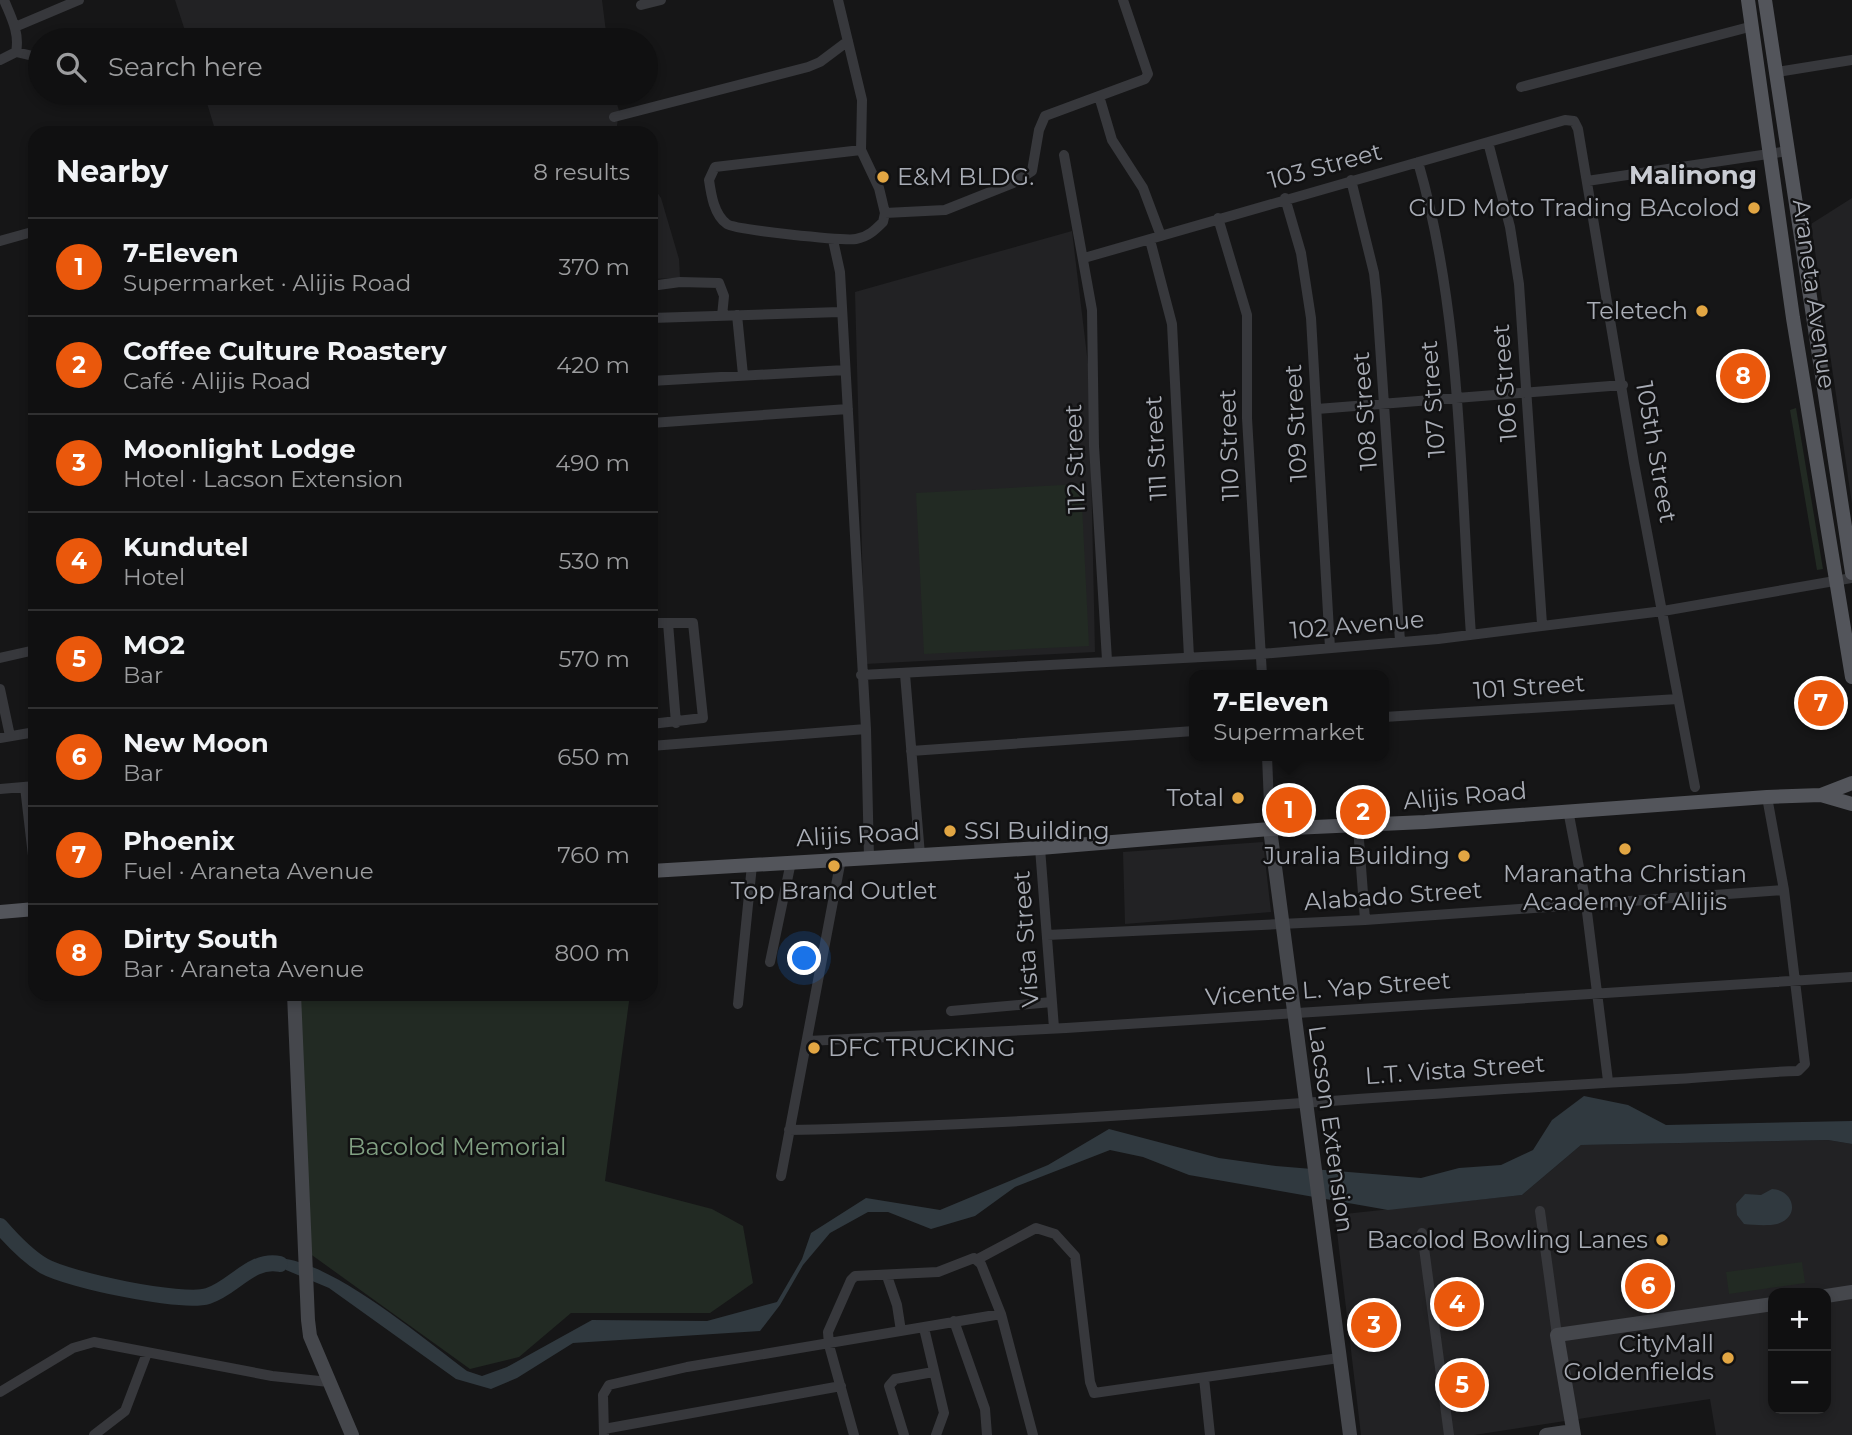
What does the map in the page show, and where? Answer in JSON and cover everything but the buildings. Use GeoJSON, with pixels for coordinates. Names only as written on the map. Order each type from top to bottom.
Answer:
{"type":"FeatureCollection","features":[{"type":"Feature","properties":{"kind":"main road","name":"Araneta Avenue"},"geometry":{"type":"LineString","coordinates":[[1748,0],[1852,677]]}},
{"type":"Feature","properties":{"kind":"main road","name":"Araneta Avenue"},"geometry":{"type":"LineString","coordinates":[[1765,0],[1852,575]]}},
{"type":"Feature","properties":{"kind":"main road","name":"Alijis Road"},"geometry":{"type":"LineString","coordinates":[[1821,795],[1852,783]]}},
{"type":"Feature","properties":{"kind":"main road","name":"Alijis Road"},"geometry":{"type":"LineString","coordinates":[[658,871],[1040,848],[1270,829],[1358,827],[1767,797],[1821,795],[1852,804]]}},
{"type":"Feature","properties":{"kind":"main road"},"geometry":{"type":"LineString","coordinates":[[0,912],[28,910]]}},
{"type":"Feature","properties":{"kind":"street"},"geometry":{"type":"LineString","coordinates":[[4,0],[15,27],[16,52]]}},
{"type":"Feature","properties":{"kind":"street"},"geometry":{"type":"LineString","coordinates":[[15,27],[79,0]]}},
{"type":"Feature","properties":{"kind":"street"},"geometry":{"type":"LineString","coordinates":[[641,5],[661,0]]}},
{"type":"Feature","properties":{"kind":"street"},"geometry":{"type":"LineString","coordinates":[[838,0],[862,100],[861,150],[879,188],[885,213],[883,222],[863,237],[833,240],[818,235],[730,227],[715,207],[709,180],[711,171],[722,165],[861,150]]}},
{"type":"Feature","properties":{"kind":"street"},"geometry":{"type":"LineString","coordinates":[[885,213],[945,210],[1013,183],[1032,170],[1041,122],[1045,116],[1144,79],[1148,74],[1123,0]]}},
{"type":"Feature","properties":{"kind":"street"},"geometry":{"type":"LineString","coordinates":[[1521,87],[1753,26]]}},
{"type":"Feature","properties":{"kind":"street"},"geometry":{"type":"LineString","coordinates":[[614,117],[808,67],[820,62],[848,41]]}},
{"type":"Feature","properties":{"kind":"street"},"geometry":{"type":"LineString","coordinates":[[0,60],[16,52],[28,56]]}},
{"type":"Feature","properties":{"kind":"street"},"geometry":{"type":"LineString","coordinates":[[1777,72],[1852,60]]}},
{"type":"Feature","properties":{"kind":"street","name":"111 Street"},"geometry":{"type":"LineString","coordinates":[[1099,96],[1112,140],[1143,188],[1156,238],[1172,324],[1189,657]]}},
{"type":"Feature","properties":{"kind":"street","name":"103 Street"},"geometry":{"type":"LineString","coordinates":[[1084,258],[1285,198],[1565,120],[1576,124]]}},
{"type":"Feature","properties":{"kind":"street","name":"105th Street"},"geometry":{"type":"LineString","coordinates":[[1576,124],[1695,787]]}},
{"type":"Feature","properties":{"kind":"street","name":"106 Street"},"geometry":{"type":"LineString","coordinates":[[1488,142],[1515,252],[1542,624]]}},
{"type":"Feature","properties":{"kind":"street"},"geometry":{"type":"LineString","coordinates":[[1587,181],[1787,151]]}},
{"type":"Feature","properties":{"kind":"street","name":"112 Street"},"geometry":{"type":"LineString","coordinates":[[1064,155],[1093,310],[1094,446],[1107,660]]}},
{"type":"Feature","properties":{"kind":"street","name":"107 Street"},"geometry":{"type":"LineString","coordinates":[[1418,162],[1443,264],[1471,635]]}},
{"type":"Feature","properties":{"kind":"street","name":"108 Street"},"geometry":{"type":"LineString","coordinates":[[1351,180],[1374,273],[1386,403],[1400,642]]}},
{"type":"Feature","properties":{"kind":"street","name":"109 Street"},"geometry":{"type":"LineString","coordinates":[[1285,198],[1305,275],[1317,409],[1329,648]]}},
{"type":"Feature","properties":{"kind":"street","name":"110 Street"},"geometry":{"type":"LineString","coordinates":[[1219,218],[1247,315],[1247,418],[1262,670]]}},
{"type":"Feature","properties":{"kind":"street"},"geometry":{"type":"LineString","coordinates":[[0,241],[28,233]]}},
{"type":"Feature","properties":{"kind":"street"},"geometry":{"type":"LineString","coordinates":[[833,240],[840,272],[840,312],[848,409],[866,729],[869,858]]}},
{"type":"Feature","properties":{"kind":"street"},"geometry":{"type":"LineString","coordinates":[[658,285],[687,281],[719,283],[724,296],[722,316]]}},
{"type":"Feature","properties":{"kind":"street"},"geometry":{"type":"LineString","coordinates":[[658,318],[840,312]]}},
{"type":"Feature","properties":{"kind":"street"},"geometry":{"type":"LineString","coordinates":[[737,315],[743,375]]}},
{"type":"Feature","properties":{"kind":"street"},"geometry":{"type":"LineString","coordinates":[[658,381],[845,369]]}},
{"type":"Feature","properties":{"kind":"street"},"geometry":{"type":"LineString","coordinates":[[1317,409],[1623,385]]}},
{"type":"Feature","properties":{"kind":"street"},"geometry":{"type":"LineString","coordinates":[[658,423],[848,409]]}},
{"type":"Feature","properties":{"kind":"street","name":"102 Avenue"},"geometry":{"type":"LineString","coordinates":[[861,675],[1260,654],[1471,635],[1542,624],[1663,611],[1852,575]]}},
{"type":"Feature","properties":{"kind":"street"},"geometry":{"type":"LineString","coordinates":[[668,622],[676,723]]}},
{"type":"Feature","properties":{"kind":"street"},"geometry":{"type":"LineString","coordinates":[[658,623],[693,623],[702,714],[700,720],[658,724]]}},
{"type":"Feature","properties":{"kind":"street"},"geometry":{"type":"LineString","coordinates":[[0,658],[28,652]]}},
{"type":"Feature","properties":{"kind":"street"},"geometry":{"type":"LineString","coordinates":[[905,674],[920,855]]}},
{"type":"Feature","properties":{"kind":"street"},"geometry":{"type":"LineString","coordinates":[[0,689],[5,737],[28,733]]}},
{"type":"Feature","properties":{"kind":"street","name":"101 Street"},"geometry":{"type":"LineString","coordinates":[[1389,718],[1678,699]]}},
{"type":"Feature","properties":{"kind":"street"},"geometry":{"type":"LineString","coordinates":[[658,745],[866,729]]}},
{"type":"Feature","properties":{"kind":"street"},"geometry":{"type":"LineString","coordinates":[[911,751],[1189,731]]}},
{"type":"Feature","properties":{"kind":"street"},"geometry":{"type":"LineString","coordinates":[[1268,761],[1270,829]]}},
{"type":"Feature","properties":{"kind":"street"},"geometry":{"type":"LineString","coordinates":[[0,789],[28,786]]}},
{"type":"Feature","properties":{"kind":"street"},"geometry":{"type":"LineString","coordinates":[[1767,797],[1784,890],[1795,979]]}},
{"type":"Feature","properties":{"kind":"street"},"geometry":{"type":"LineString","coordinates":[[1568,810],[1586,904],[1608,1081]]}},
{"type":"Feature","properties":{"kind":"street"},"geometry":{"type":"LineString","coordinates":[[1358,827],[1365,920]]}},
{"type":"Feature","properties":{"kind":"street","name":"Lacson Extension"},"geometry":{"type":"LineString","coordinates":[[1270,829],[1317,1202],[1350,1435]]}},
{"type":"Feature","properties":{"kind":"street","name":"Vista Street"},"geometry":{"type":"LineString","coordinates":[[1040,848],[1054,1028]]}},
{"type":"Feature","properties":{"kind":"street"},"geometry":{"type":"LineString","coordinates":[[781,1176],[841,859]]}},
{"type":"Feature","properties":{"kind":"street"},"geometry":{"type":"LineString","coordinates":[[770,962],[791,862]]}},
{"type":"Feature","properties":{"kind":"street"},"geometry":{"type":"LineString","coordinates":[[738,1004],[752,865]]}},
{"type":"Feature","properties":{"kind":"street","name":"Alabado Street"},"geometry":{"type":"LineString","coordinates":[[1047,935],[1365,920],[1784,890]]}},
{"type":"Feature","properties":{"kind":"street","name":"Vicente L. Yap Street"},"geometry":{"type":"LineString","coordinates":[[808,1041],[1852,977]]}},
{"type":"Feature","properties":{"kind":"street","name":"L.T. Vista Street"},"geometry":{"type":"LineString","coordinates":[[789,1130],[933,1127],[1802,1069],[1805,1064],[1795,979]]}},
{"type":"Feature","properties":{"kind":"street"},"geometry":{"type":"LineString","coordinates":[[294,1001],[305,1297],[310,1336],[352,1435]]}},
{"type":"Feature","properties":{"kind":"street"},"geometry":{"type":"LineString","coordinates":[[951,1011],[1052,1002]]}},
{"type":"Feature","properties":{"kind":"street"},"geometry":{"type":"LineString","coordinates":[[1540,1211],[1574,1433],[1546,1435]]}},
{"type":"Feature","properties":{"kind":"street"},"geometry":{"type":"LineString","coordinates":[[854,1435],[829,1345],[828,1332],[850,1280],[855,1276],[938,1272],[978,1259],[1036,1228],[1055,1234],[1075,1256],[1090,1382],[1094,1393],[1339,1358]]}},
{"type":"Feature","properties":{"kind":"street"},"geometry":{"type":"LineString","coordinates":[[1422,1233],[1448,1435]]}},
{"type":"Feature","properties":{"kind":"street"},"geometry":{"type":"LineString","coordinates":[[978,1259],[1001,1314],[1033,1435]]}},
{"type":"Feature","properties":{"kind":"street"},"geometry":{"type":"LineString","coordinates":[[887,1276],[897,1305],[901,1331]]}},
{"type":"Feature","properties":{"kind":"street"},"geometry":{"type":"LineString","coordinates":[[1831,1295],[1852,1292]]}},
{"type":"Feature","properties":{"kind":"street"},"geometry":{"type":"LineString","coordinates":[[1557,1335],[1768,1305]]}},
{"type":"Feature","properties":{"kind":"street"},"geometry":{"type":"LineString","coordinates":[[841,1386],[604,1432],[603,1395],[610,1385],[687,1367],[1001,1314]]}},
{"type":"Feature","properties":{"kind":"street"},"geometry":{"type":"LineString","coordinates":[[954,1321],[985,1409],[987,1435]]}},
{"type":"Feature","properties":{"kind":"street"},"geometry":{"type":"LineString","coordinates":[[924,1328],[944,1413],[936,1435]]}},
{"type":"Feature","properties":{"kind":"street"},"geometry":{"type":"LineString","coordinates":[[0,1392],[84,1343],[118,1346],[272,1376],[329,1382]]}},
{"type":"Feature","properties":{"kind":"street"},"geometry":{"type":"LineString","coordinates":[[94,1435],[125,1412],[147,1353]]}},
{"type":"Feature","properties":{"kind":"street"},"geometry":{"type":"LineString","coordinates":[[904,1435],[889,1386],[895,1379],[933,1372]]}},
{"type":"Feature","properties":{"kind":"street"},"geometry":{"type":"LineString","coordinates":[[1203,1378],[1210,1435]]}},
{"type":"Feature","properties":{"kind":"shaded area"},"geometry":{"type":"Polygon","coordinates":[[[175,0],[602,0],[606,28],[184,28],[175,0]]]}},
{"type":"Feature","properties":{"kind":"shaded area"},"geometry":{"type":"Polygon","coordinates":[[[208,105],[617,105],[619,111],[617,126],[214,126],[208,105]]]}},
{"type":"Feature","properties":{"kind":"shaded area"},"geometry":{"type":"Polygon","coordinates":[[[658,194],[679,259],[680,278],[658,279],[658,194]]]}},
{"type":"Feature","properties":{"kind":"shaded area"},"geometry":{"type":"Polygon","coordinates":[[[1852,198],[1852,504],[1811,224],[1852,198]]]}},
{"type":"Feature","properties":{"kind":"shaded area"},"geometry":{"type":"Polygon","coordinates":[[[1072,231],[1089,372],[1095,652],[865,664],[855,292],[1072,231]]]}},
{"type":"Feature","properties":{"kind":"shaded area"},"geometry":{"type":"Polygon","coordinates":[[[1263,842],[1271,912],[1125,924],[1123,852],[1263,842]]]}},
{"type":"Feature","properties":{"kind":"shaded area"},"geometry":{"type":"Polygon","coordinates":[[[1584,1096],[1628,1105],[1666,1125],[1852,1121],[1852,1144],[1828,1140],[1581,1145],[1522,1195],[1388,1210],[1189,1175],[1143,1157],[1110,1150],[1015,1187],[975,1216],[931,1229],[888,1212],[868,1212],[830,1233],[803,1265],[780,1305],[760,1331],[573,1343],[517,1378],[491,1389],[456,1379],[329,1288],[286,1270],[280,1264],[286,1259],[330,1275],[380,1306],[467,1371],[482,1376],[507,1367],[592,1320],[707,1321],[777,1302],[802,1259],[811,1233],[866,1198],[940,1210],[1048,1165],[1109,1129],[1219,1158],[1276,1166],[1421,1178],[1459,1168],[1501,1165],[1533,1150],[1552,1120],[1584,1096]]]}},
{"type":"Feature","properties":{"kind":"shaded area"},"geometry":{"type":"Polygon","coordinates":[[[1828,1140],[1852,1144],[1852,1435],[1716,1435],[1710,1399],[1474,1435],[1361,1435],[1335,1215],[1522,1195],[1581,1145],[1828,1140]]]}},
{"type":"Feature","properties":{"kind":"shaded area"},"geometry":{"type":"Polygon","coordinates":[[[1772,1189],[1780,1191],[1790,1199],[1792,1210],[1785,1221],[1774,1225],[1744,1224],[1737,1215],[1736,1204],[1745,1194],[1761,1195],[1772,1189]]]}},
{"type":"Feature","properties":{"kind":"green space"},"geometry":{"type":"Polygon","coordinates":[[[1796,408],[1823,569],[1817,570],[1790,410],[1796,408]]]}},
{"type":"Feature","properties":{"kind":"green space"},"geometry":{"type":"Polygon","coordinates":[[[1081,484],[1089,646],[924,654],[916,493],[1081,484]]]}},
{"type":"Feature","properties":{"kind":"green space","name":"Bacolod Memorial"},"geometry":{"type":"Polygon","coordinates":[[[297,1001],[629,1001],[605,1181],[712,1209],[743,1226],[753,1283],[710,1313],[571,1313],[519,1357],[470,1369],[309,1253],[297,1001]]]}},
{"type":"Feature","properties":{"kind":"green space"},"geometry":{"type":"Polygon","coordinates":[[[1802,1262],[1805,1283],[1729,1294],[1726,1272],[1802,1262]]]}},
{"type":"Feature","properties":{"kind":"waterway"},"geometry":{"type":"LineString","coordinates":[[0,1226],[32,1258],[57,1272],[151,1294],[195,1298],[208,1296],[251,1269],[270,1263],[280,1264]]}},
{"type":"Feature","properties":{"kind":"place","name":"E&M BLDG."},"geometry":{"type":"Point","coordinates":[883,177]}},
{"type":"Feature","properties":{"kind":"place","name":"GUD Moto Trading BAcolod"},"geometry":{"type":"Point","coordinates":[1754,208]}},
{"type":"Feature","properties":{"kind":"place","name":"Teletech"},"geometry":{"type":"Point","coordinates":[1702,311]}},
{"type":"Feature","properties":{"kind":"place","name":"Dirty South"},"geometry":{"type":"Point","coordinates":[1743,376]}},
{"type":"Feature","properties":{"kind":"place","name":"Phoenix"},"geometry":{"type":"Point","coordinates":[1821,703]}},
{"type":"Feature","properties":{"kind":"place","name":"Total"},"geometry":{"type":"Point","coordinates":[1238,798]}},
{"type":"Feature","properties":{"kind":"place","name":"7-Eleven"},"geometry":{"type":"Point","coordinates":[1289,810]}},
{"type":"Feature","properties":{"kind":"place","name":"Coffee Culture Roastery"},"geometry":{"type":"Point","coordinates":[1363,812]}},
{"type":"Feature","properties":{"kind":"place","name":"SSI Building"},"geometry":{"type":"Point","coordinates":[950,831]}},
{"type":"Feature","properties":{"kind":"place","name":"Maranatha Christian Academy of Alijis"},"geometry":{"type":"Point","coordinates":[1625,849]}},
{"type":"Feature","properties":{"kind":"place","name":"Juralia Building"},"geometry":{"type":"Point","coordinates":[1464,856]}},
{"type":"Feature","properties":{"kind":"place","name":"Top Brand Outlet"},"geometry":{"type":"Point","coordinates":[834,866]}},
{"type":"Feature","properties":{"kind":"place","name":"DFC TRUCKING"},"geometry":{"type":"Point","coordinates":[814,1048]}},
{"type":"Feature","properties":{"kind":"place","name":"Bacolod Bowling Lanes"},"geometry":{"type":"Point","coordinates":[1662,1240]}},
{"type":"Feature","properties":{"kind":"place","name":"New Moon"},"geometry":{"type":"Point","coordinates":[1648,1286]}},
{"type":"Feature","properties":{"kind":"place","name":"Kundutel"},"geometry":{"type":"Point","coordinates":[1457,1304]}},
{"type":"Feature","properties":{"kind":"place","name":"Moonlight Lodge"},"geometry":{"type":"Point","coordinates":[1374,1325]}},
{"type":"Feature","properties":{"kind":"place","name":"CityMall Goldenfields"},"geometry":{"type":"Point","coordinates":[1728,1358]}},
{"type":"Feature","properties":{"kind":"place","name":"MO2"},"geometry":{"type":"Point","coordinates":[1462,1385]}},
{"type":"Feature","properties":{"kind":"district","name":"Malinong"},"geometry":{"type":"Point","coordinates":[1693,175]}}]}
